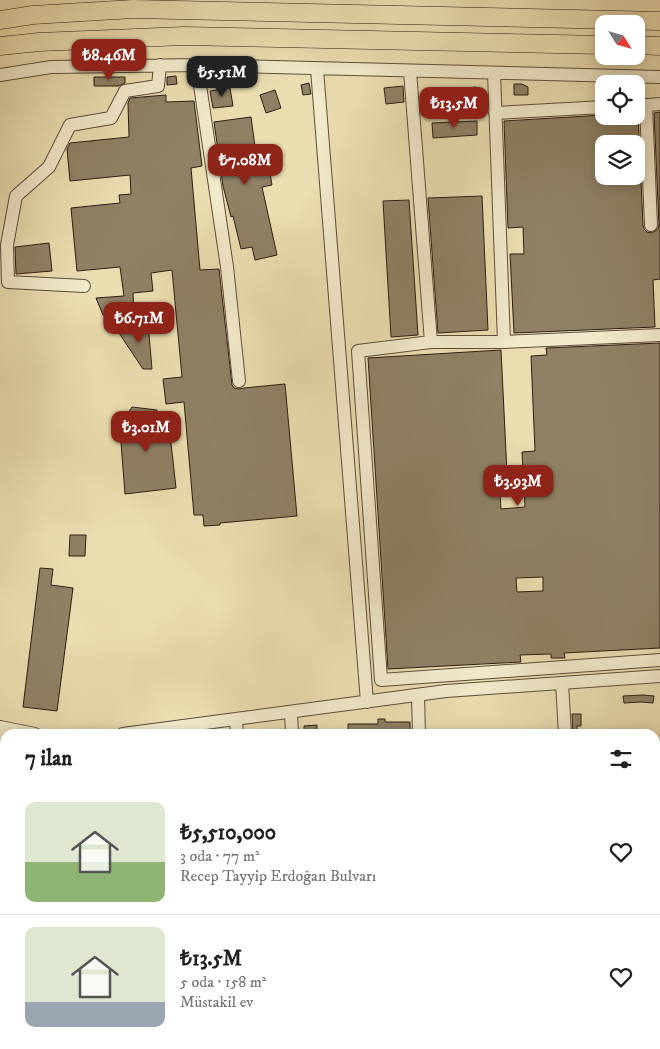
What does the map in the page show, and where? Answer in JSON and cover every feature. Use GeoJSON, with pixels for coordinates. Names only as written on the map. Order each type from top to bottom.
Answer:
{"type":"FeatureCollection","features":[{"type":"Feature","properties":{"kind":"highway"},"geometry":{"type":"LineString","coordinates":[[0,20],[33,15],[133,9],[660,21]]}},
{"type":"Feature","properties":{"kind":"highway"},"geometry":{"type":"LineString","coordinates":[[0,46],[39,42],[184,36],[595,45]]}},
{"type":"Feature","properties":{"kind":"highway"},"geometry":{"type":"LineString","coordinates":[[645,45],[660,46]]}},
{"type":"Feature","properties":{"kind":"street"},"geometry":{"type":"LineString","coordinates":[[84,286],[8,282],[7,245],[16,196],[49,166],[70,125],[111,118],[125,91],[158,86],[160,65]]}},
{"type":"Feature","properties":{"kind":"street"},"geometry":{"type":"LineString","coordinates":[[197,65],[227,267],[239,381]]}},
{"type":"Feature","properties":{"kind":"street"},"geometry":{"type":"LineString","coordinates":[[0,75],[51,67],[197,65],[660,77]]}},
{"type":"Feature","properties":{"kind":"street"},"geometry":{"type":"LineString","coordinates":[[317,69],[366,702]]}},
{"type":"Feature","properties":{"kind":"street"},"geometry":{"type":"LineString","coordinates":[[410,71],[431,342]]}},
{"type":"Feature","properties":{"kind":"street"},"geometry":{"type":"LineString","coordinates":[[494,73],[504,342]]}},
{"type":"Feature","properties":{"kind":"street"},"geometry":{"type":"LineString","coordinates":[[645,105],[660,104]]}},
{"type":"Feature","properties":{"kind":"street"},"geometry":{"type":"LineString","coordinates":[[495,114],[595,108]]}},
{"type":"Feature","properties":{"kind":"street"},"geometry":{"type":"LineString","coordinates":[[643,125],[651,226]]}},
{"type":"Feature","properties":{"kind":"street"},"geometry":{"type":"LineString","coordinates":[[660,335],[504,342],[431,342],[358,351],[381,680],[660,660]]}},
{"type":"Feature","properties":{"kind":"street"},"geometry":{"type":"LineString","coordinates":[[186,729],[236,720],[446,691],[660,676]]}},
{"type":"Feature","properties":{"kind":"street"},"geometry":{"type":"LineString","coordinates":[[562,683],[565,729]]}},
{"type":"Feature","properties":{"kind":"street"},"geometry":{"type":"LineString","coordinates":[[418,695],[419,729]]}},
{"type":"Feature","properties":{"kind":"street"},"geometry":{"type":"LineString","coordinates":[[291,712],[292,729]]}},
{"type":"Feature","properties":{"kind":"street"},"geometry":{"type":"LineString","coordinates":[[236,720],[237,729]]}},
{"type":"Feature","properties":{"kind":"street"},"geometry":{"type":"LineString","coordinates":[[153,729],[170,729]]}},
{"type":"Feature","properties":{"kind":"building"},"geometry":{"type":"Polygon","coordinates":[[[176,76],[177,84],[167,85],[167,77],[176,76]]]}},
{"type":"Feature","properties":{"kind":"building"},"geometry":{"type":"Polygon","coordinates":[[[94,77],[125,77],[125,83],[119,86],[94,86],[94,77]]]}},
{"type":"Feature","properties":{"kind":"building"},"geometry":{"type":"Polygon","coordinates":[[[309,83],[311,94],[303,95],[301,85],[309,83]]]}},
{"type":"Feature","properties":{"kind":"building"},"geometry":{"type":"Polygon","coordinates":[[[514,84],[522,84],[528,87],[528,95],[514,95],[514,84]]]}},
{"type":"Feature","properties":{"kind":"building"},"geometry":{"type":"Polygon","coordinates":[[[403,86],[404,102],[386,104],[384,88],[403,86]]]}},
{"type":"Feature","properties":{"kind":"building"},"geometry":{"type":"Polygon","coordinates":[[[476,87],[477,102],[467,103],[466,88],[476,87]]]}},
{"type":"Feature","properties":{"kind":"building"},"geometry":{"type":"Polygon","coordinates":[[[230,88],[233,106],[213,108],[210,91],[230,88]]]}},
{"type":"Feature","properties":{"kind":"building"},"geometry":{"type":"Polygon","coordinates":[[[275,90],[281,108],[266,113],[260,95],[275,90]]]}},
{"type":"Feature","properties":{"kind":"building"},"geometry":{"type":"Polygon","coordinates":[[[166,95],[166,102],[194,101],[202,166],[191,168],[200,270],[219,269],[232,385],[234,388],[239,389],[285,384],[297,516],[204,526],[203,515],[194,515],[184,402],[166,404],[163,379],[182,377],[172,270],[151,273],[153,291],[133,293],[134,314],[103,315],[96,298],[124,296],[120,267],[77,271],[71,208],[120,203],[119,195],[131,194],[130,175],[70,181],[67,149],[70,143],[129,137],[128,103],[130,98],[166,95]]]}},
{"type":"Feature","properties":{"kind":"building"},"geometry":{"type":"Polygon","coordinates":[[[660,112],[660,279],[653,280],[655,327],[514,333],[510,254],[524,254],[523,227],[508,228],[504,121],[595,116],[595,125],[638,125],[639,135],[595,135],[595,185],[641,185],[644,229],[652,233],[658,229],[654,113],[660,112]]]}},
{"type":"Feature","properties":{"kind":"building"},"geometry":{"type":"Polygon","coordinates":[[[251,117],[258,169],[269,167],[272,185],[262,187],[277,255],[255,260],[252,247],[241,249],[233,216],[231,217],[223,186],[214,122],[251,117]]]}},
{"type":"Feature","properties":{"kind":"building"},"geometry":{"type":"Polygon","coordinates":[[[477,121],[477,135],[433,138],[432,123],[477,121]]]}},
{"type":"Feature","properties":{"kind":"building"},"geometry":{"type":"Polygon","coordinates":[[[482,196],[488,330],[438,333],[428,198],[482,196]]]}},
{"type":"Feature","properties":{"kind":"building"},"geometry":{"type":"Polygon","coordinates":[[[409,200],[418,335],[391,337],[383,201],[409,200]]]}},
{"type":"Feature","properties":{"kind":"building"},"geometry":{"type":"Polygon","coordinates":[[[49,243],[52,271],[16,274],[15,247],[49,243]]]}},
{"type":"Feature","properties":{"kind":"building"},"geometry":{"type":"Polygon","coordinates":[[[148,323],[152,369],[143,369],[117,330],[148,323]]]}},
{"type":"Feature","properties":{"kind":"building"},"geometry":{"type":"Polygon","coordinates":[[[660,343],[660,648],[564,653],[565,658],[551,658],[551,654],[520,655],[521,662],[388,669],[368,358],[501,350],[508,494],[500,494],[501,509],[525,507],[522,452],[535,451],[531,356],[547,355],[546,348],[660,343]],[[543,577],[516,578],[517,592],[543,591],[543,577]]]}},
{"type":"Feature","properties":{"kind":"building"},"geometry":{"type":"Polygon","coordinates":[[[132,407],[157,410],[156,426],[169,425],[176,488],[125,494],[120,430],[122,414],[128,413],[132,407]]]}},
{"type":"Feature","properties":{"kind":"building"},"geometry":{"type":"Polygon","coordinates":[[[70,535],[86,535],[85,556],[69,556],[70,535]]]}},
{"type":"Feature","properties":{"kind":"building"},"geometry":{"type":"Polygon","coordinates":[[[40,568],[53,569],[51,585],[73,588],[57,711],[23,707],[40,568]]]}},
{"type":"Feature","properties":{"kind":"building"},"geometry":{"type":"Polygon","coordinates":[[[623,696],[654,696],[653,703],[624,703],[623,696]]]}},
{"type":"Feature","properties":{"kind":"building"},"geometry":{"type":"Polygon","coordinates":[[[572,714],[581,714],[581,726],[573,729],[572,714]]]}},
{"type":"Feature","properties":{"kind":"building"},"geometry":{"type":"Polygon","coordinates":[[[378,719],[385,719],[385,722],[410,722],[410,729],[348,729],[348,724],[378,724],[378,719]]]}},
{"type":"Feature","properties":{"kind":"building"},"geometry":{"type":"Polygon","coordinates":[[[317,725],[317,729],[304,729],[304,726],[317,725]]]}}]}
